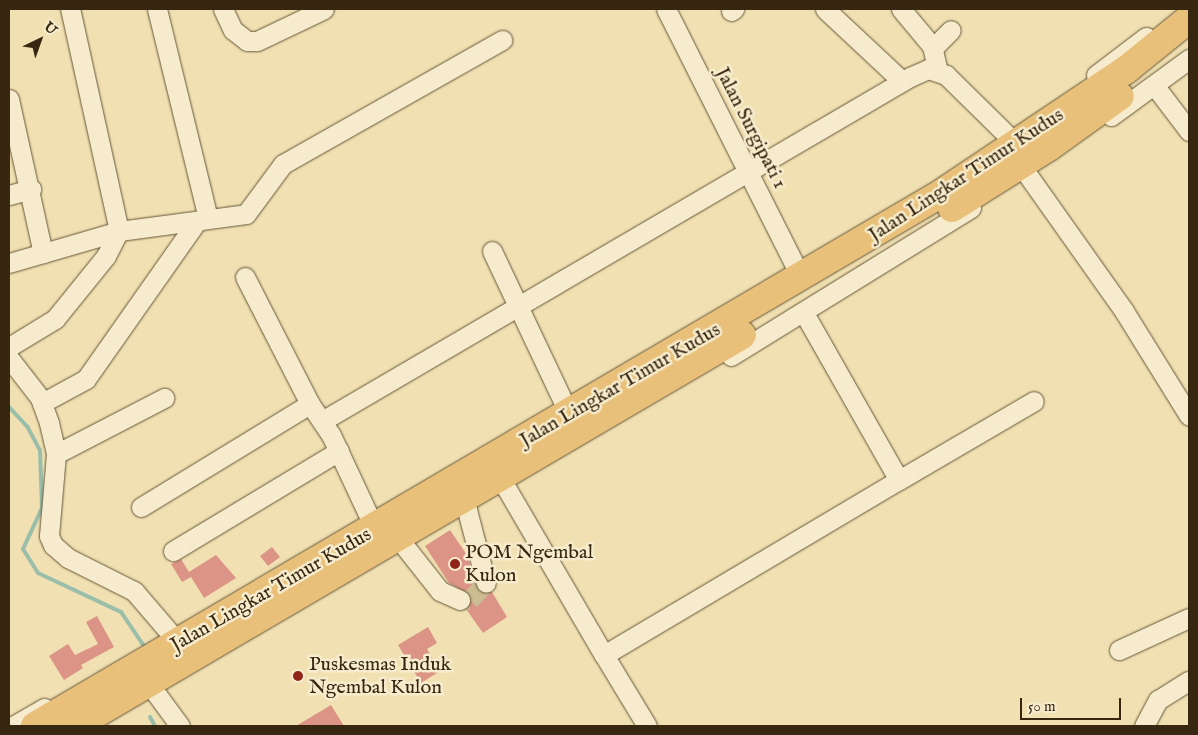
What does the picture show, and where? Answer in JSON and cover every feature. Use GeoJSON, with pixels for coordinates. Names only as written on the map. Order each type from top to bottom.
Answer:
{"type":"FeatureCollection","features":[{"type":"Feature","properties":{"kind":"highway","name":"Jalan Lingkar Timur Kudus"},"geometry":{"type":"LineString","coordinates":[[35,726],[385,534],[457,492],[942,193],[1127,68],[1189,19]]}},
{"type":"Feature","properties":{"kind":"highway","name":"Jalan Lingkar Timur Kudus"},"geometry":{"type":"LineString","coordinates":[[457,492],[504,483],[1029,161],[1189,44]]}},
{"type":"Feature","properties":{"kind":"highway","name":"Jalan Lingkar Timur Kudus"},"geometry":{"type":"LineString","coordinates":[[75,726],[385,534]]}},
{"type":"Feature","properties":{"kind":"street"},"geometry":{"type":"LineString","coordinates":[[9,347],[55,319],[106,256],[119,231],[70,9]]}},
{"type":"Feature","properties":{"kind":"street"},"geometry":{"type":"LineString","coordinates":[[42,403],[74,389],[91,373],[203,220],[157,9]]}},
{"type":"Feature","properties":{"kind":"street"},"geometry":{"type":"LineString","coordinates":[[224,9],[233,30],[247,41],[256,41],[324,9]]}},
{"type":"Feature","properties":{"kind":"street","name":"Jalan Surgipati 1"},"geometry":{"type":"LineString","coordinates":[[666,9],[796,268]]}},
{"type":"Feature","properties":{"kind":"street"},"geometry":{"type":"LineString","coordinates":[[825,9],[902,81]]}},
{"type":"Feature","properties":{"kind":"street"},"geometry":{"type":"LineString","coordinates":[[901,9],[933,48],[938,70],[1008,136]]}},
{"type":"Feature","properties":{"kind":"street"},"geometry":{"type":"LineString","coordinates":[[486,583],[457,492],[564,403],[796,268],[1008,136],[1184,9]]}},
{"type":"Feature","properties":{"kind":"street"},"geometry":{"type":"LineString","coordinates":[[933,48],[951,30]]}},
{"type":"Feature","properties":{"kind":"street"},"geometry":{"type":"LineString","coordinates":[[9,263],[119,231],[246,214],[283,164],[502,40]]}},
{"type":"Feature","properties":{"kind":"street"},"geometry":{"type":"LineString","coordinates":[[647,726],[504,483],[804,313],[1027,174],[1189,59]]}},
{"type":"Feature","properties":{"kind":"street"},"geometry":{"type":"LineString","coordinates":[[322,421],[517,304],[748,172],[902,81],[928,70],[938,70]]}},
{"type":"Feature","properties":{"kind":"street"},"geometry":{"type":"LineString","coordinates":[[1154,85],[1189,131]]}},
{"type":"Feature","properties":{"kind":"street"},"geometry":{"type":"LineString","coordinates":[[9,99],[12,129],[31,189],[43,253]]}},
{"type":"Feature","properties":{"kind":"street"},"geometry":{"type":"LineString","coordinates":[[1027,174],[1124,311],[1189,416]]}},
{"type":"Feature","properties":{"kind":"street"},"geometry":{"type":"LineString","coordinates":[[9,195],[31,189]]}},
{"type":"Feature","properties":{"kind":"street"},"geometry":{"type":"LineString","coordinates":[[492,251],[564,403]]}},
{"type":"Feature","properties":{"kind":"street"},"geometry":{"type":"LineString","coordinates":[[245,277],[310,404],[322,421],[385,534],[440,591],[460,600]]}},
{"type":"Feature","properties":{"kind":"street"},"geometry":{"type":"LineString","coordinates":[[804,313],[899,480]]}},
{"type":"Feature","properties":{"kind":"street"},"geometry":{"type":"LineString","coordinates":[[9,358],[42,403],[56,454],[49,536],[53,545],[68,558],[134,591],[170,633]]}},
{"type":"Feature","properties":{"kind":"street"},"geometry":{"type":"LineString","coordinates":[[56,454],[164,398]]}},
{"type":"Feature","properties":{"kind":"street"},"geometry":{"type":"LineString","coordinates":[[604,655],[1034,401]]}},
{"type":"Feature","properties":{"kind":"street"},"geometry":{"type":"LineString","coordinates":[[141,507],[310,404]]}},
{"type":"Feature","properties":{"kind":"street"},"geometry":{"type":"LineString","coordinates":[[174,551],[339,451]]}},
{"type":"Feature","properties":{"kind":"street"},"geometry":{"type":"LineString","coordinates":[[13,726],[170,633],[385,534]]}},
{"type":"Feature","properties":{"kind":"street"},"geometry":{"type":"LineString","coordinates":[[97,726],[155,692],[385,534]]}},
{"type":"Feature","properties":{"kind":"street"},"geometry":{"type":"LineString","coordinates":[[1119,650],[1189,618]]}},
{"type":"Feature","properties":{"kind":"street"},"geometry":{"type":"LineString","coordinates":[[1144,726],[1158,700],[1189,681]]}},
{"type":"Feature","properties":{"kind":"street"},"geometry":{"type":"LineString","coordinates":[[155,692],[180,726]]}},
{"type":"Feature","properties":{"kind":"building","name":"POM Ngembal Kulon"},"geometry":{"type":"Polygon","coordinates":[[[450,530],[467,555],[478,591],[492,592],[507,617],[483,633],[466,609],[469,594],[449,583],[425,546],[450,530]]]}},
{"type":"Feature","properties":{"kind":"building"},"geometry":{"type":"Polygon","coordinates":[[[272,547],[280,557],[268,566],[260,556],[272,547]]]}},
{"type":"Feature","properties":{"kind":"building"},"geometry":{"type":"Polygon","coordinates":[[[216,555],[236,578],[204,598],[191,577],[182,582],[171,564],[181,559],[189,572],[216,555]]]}},
{"type":"Feature","properties":{"kind":"building"},"geometry":{"type":"Polygon","coordinates":[[[97,616],[114,647],[81,665],[83,668],[64,680],[49,656],[68,644],[75,655],[98,644],[86,622],[97,616]]]}},
{"type":"Feature","properties":{"kind":"building"},"geometry":{"type":"Polygon","coordinates":[[[428,627],[437,643],[427,649],[440,671],[421,683],[398,645],[428,627]]]}},
{"type":"Feature","properties":{"kind":"building"},"geometry":{"type":"Polygon","coordinates":[[[331,705],[344,726],[296,726],[331,705]]]}},
{"type":"Feature","properties":{"kind":"waterway"},"geometry":{"type":"LineString","coordinates":[[9,407],[27,426],[40,450],[42,508],[23,549],[38,573],[121,612],[143,645]]}},
{"type":"Feature","properties":{"kind":"waterway"},"geometry":{"type":"LineString","coordinates":[[150,717],[155,726]]}},
{"type":"Feature","properties":{"kind":"tunnel"},"geometry":{"type":"LineString","coordinates":[[460,600],[470,600],[486,583]]}},
{"type":"Feature","properties":{"kind":"place","name":"POM Ngembal Kulon"},"geometry":{"type":"Point","coordinates":[455,564]}},
{"type":"Feature","properties":{"kind":"place","name":"Puskesmas Induk Ngembal Kulon"},"geometry":{"type":"Point","coordinates":[298,676]}}]}
